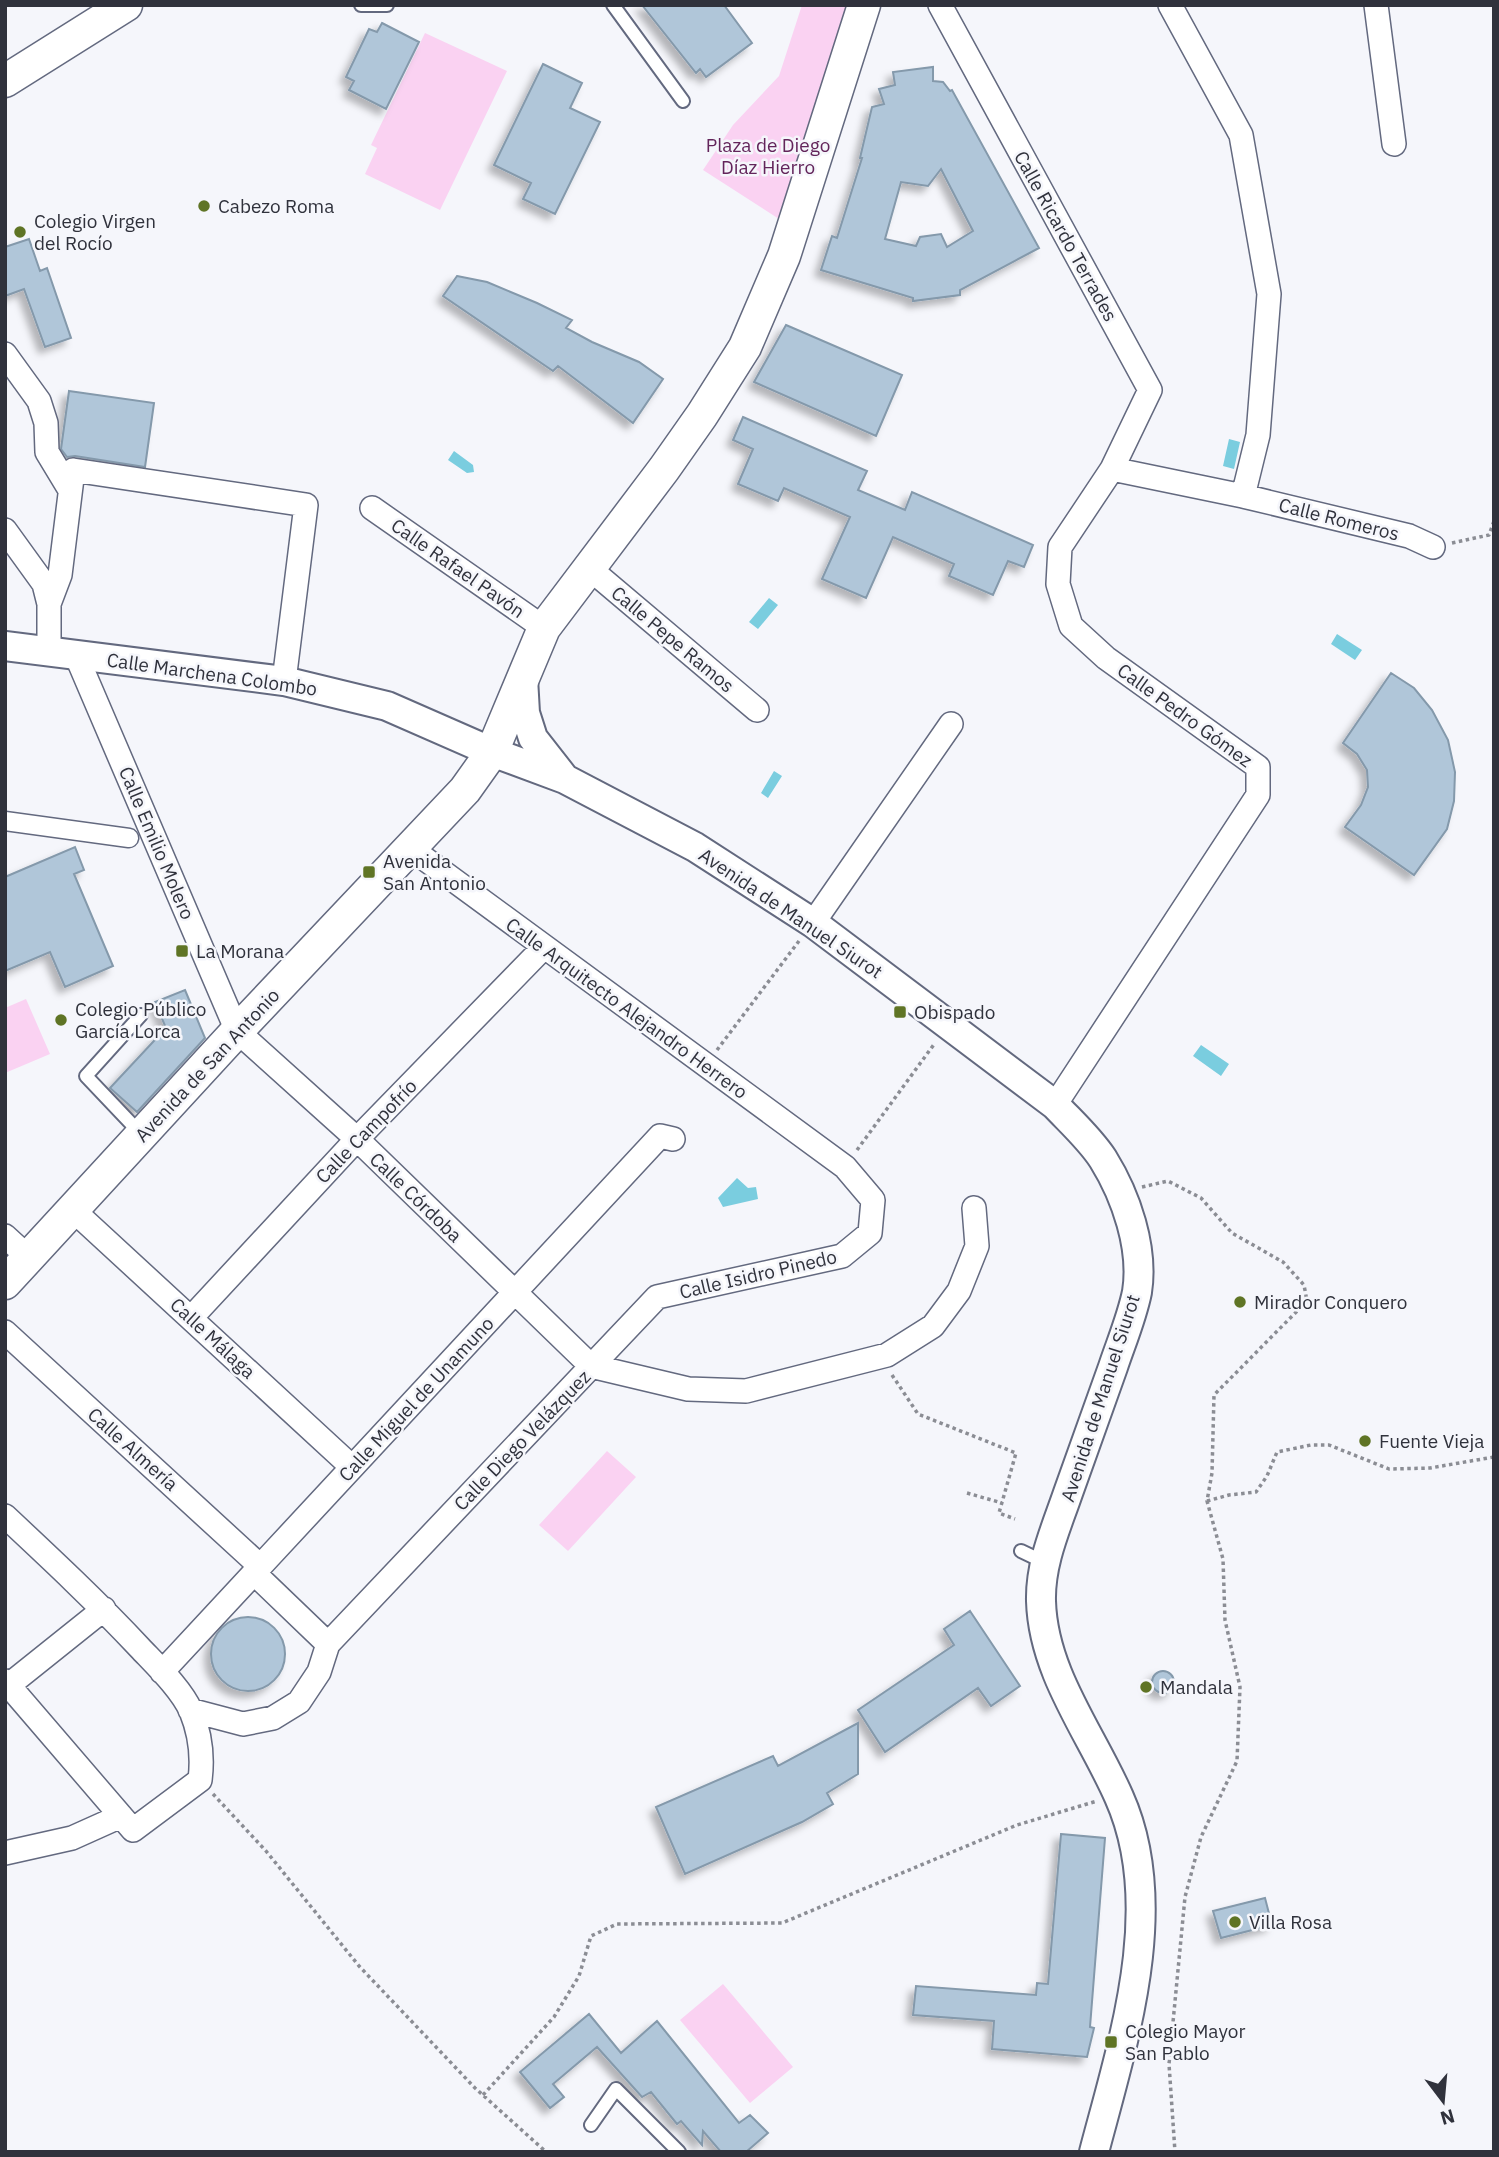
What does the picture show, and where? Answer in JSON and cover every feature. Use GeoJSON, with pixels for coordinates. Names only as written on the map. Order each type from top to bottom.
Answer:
{"type":"FeatureCollection","features":[{"type":"Feature","properties":{"kind":"main road"},"geometry":{"type":"LineString","coordinates":[[5,81],[126,5]]}},
{"type":"Feature","properties":{"kind":"main road"},"geometry":{"type":"LineString","coordinates":[[78,36],[145,5]]}},
{"type":"Feature","properties":{"kind":"main road","name":"Avenida de Manuel Siurot"},"geometry":{"type":"LineString","coordinates":[[492,752],[544,628],[671,458],[745,347],[784,256],[864,5]]}},
{"type":"Feature","properties":{"kind":"main road","name":"Avenida de San Antonio"},"geometry":{"type":"LineString","coordinates":[[5,1283],[237,1031],[465,790],[492,752]]}},
{"type":"Feature","properties":{"kind":"street","name":"Calle Ricardo Terrades"},"geometry":{"type":"LineString","coordinates":[[940,5],[1150,390],[1112,469]]}},
{"type":"Feature","properties":{"kind":"street"},"geometry":{"type":"LineString","coordinates":[[1170,5],[1241,135],[1269,294],[1258,435],[1243,496]]}},
{"type":"Feature","properties":{"kind":"street"},"geometry":{"type":"LineString","coordinates":[[1376,5],[1394,144]]}},
{"type":"Feature","properties":{"kind":"street"},"geometry":{"type":"LineString","coordinates":[[5,354],[39,401],[46,423],[47,452],[71,480],[306,505],[284,681]]}},
{"type":"Feature","properties":{"kind":"street","name":"Calle Romeros"},"geometry":{"type":"LineString","coordinates":[[1112,469],[1243,496],[1409,536],[1433,547]]}},
{"type":"Feature","properties":{"kind":"street","name":"Calle Pedro Gómez"},"geometry":{"type":"LineString","coordinates":[[1055,1105],[1258,795],[1258,767],[1106,658],[1072,626],[1058,584],[1060,547],[1112,469]]}},
{"type":"Feature","properties":{"kind":"street"},"geometry":{"type":"LineString","coordinates":[[49,604],[60,575],[71,480]]}},
{"type":"Feature","properties":{"kind":"street","name":"Calle Rafael Pavón"},"geometry":{"type":"LineString","coordinates":[[372,508],[544,628]]}},
{"type":"Feature","properties":{"kind":"street"},"geometry":{"type":"LineString","coordinates":[[5,530],[44,584],[63,653]]}},
{"type":"Feature","properties":{"kind":"street","name":"Calle Pepe Ramos"},"geometry":{"type":"LineString","coordinates":[[589,568],[757,710]]}},
{"type":"Feature","properties":{"kind":"street","name":"Calle Marchena Colombo"},"geometry":{"type":"LineString","coordinates":[[5,646],[284,681],[387,706],[492,752]]}},
{"type":"Feature","properties":{"kind":"street","name":"Calle Emilio Molero"},"geometry":{"type":"LineString","coordinates":[[63,653],[237,1031]]}},
{"type":"Feature","properties":{"kind":"street","name":"Avenida de Manuel Siurot"},"geometry":{"type":"LineString","coordinates":[[523,676],[525,713],[533,738],[565,779]]}},
{"type":"Feature","properties":{"kind":"street"},"geometry":{"type":"LineString","coordinates":[[813,923],[951,724]]}},
{"type":"Feature","properties":{"kind":"street","name":"Avenida de Manuel Siurot"},"geometry":{"type":"LineString","coordinates":[[492,752],[565,779],[695,847],[813,923],[1055,1105],[1102,1157],[1119,1191],[1138,1258],[1137,1292],[1122,1339],[1033,1556],[1046,1635],[1058,1678],[1120,1799],[1134,1847],[1141,1894],[1137,1975],[1094,2152]]}},
{"type":"Feature","properties":{"kind":"street"},"geometry":{"type":"LineString","coordinates":[[5,821],[130,838]]}},
{"type":"Feature","properties":{"kind":"street","name":"Calle Arquitecto Alejandro Herrero"},"geometry":{"type":"LineString","coordinates":[[410,848],[544,947],[849,1161]]}},
{"type":"Feature","properties":{"kind":"street","name":"Calle Campofrío"},"geometry":{"type":"LineString","coordinates":[[191,1318],[356,1139],[544,947]]}},
{"type":"Feature","properties":{"kind":"street","name":"Calle Córdoba"},"geometry":{"type":"LineString","coordinates":[[237,1031],[356,1139],[592,1366]]}},
{"type":"Feature","properties":{"kind":"street","name":"Calle Miguel de Unamuno"},"geometry":{"type":"LineString","coordinates":[[162,1671],[660,1136],[673,1139]]}},
{"type":"Feature","properties":{"kind":"street","name":"Calle Isidro Pinedo"},"geometry":{"type":"LineString","coordinates":[[592,1366],[657,1297],[842,1256],[870,1233],[873,1200],[849,1161]]}},
{"type":"Feature","properties":{"kind":"street","name":"Calle Diego Velázquez"},"geometry":{"type":"LineString","coordinates":[[190,1710],[243,1724],[273,1718],[299,1702],[319,1672],[328,1644],[592,1366],[688,1389],[746,1391],[881,1356],[933,1326],[959,1291],[977,1246],[974,1208]]}},
{"type":"Feature","properties":{"kind":"street","name":"Calle Málaga"},"geometry":{"type":"LineString","coordinates":[[73,1210],[352,1467]]}},
{"type":"Feature","properties":{"kind":"street"},"geometry":{"type":"LineString","coordinates":[[5,1236],[29,1258]]}},
{"type":"Feature","properties":{"kind":"street","name":"Calle Almería"},"geometry":{"type":"LineString","coordinates":[[5,1332],[258,1570],[328,1644]]}},
{"type":"Feature","properties":{"kind":"street"},"geometry":{"type":"LineString","coordinates":[[5,1516],[104,1609],[162,1671],[190,1710],[199,1739],[202,1763],[200,1780],[127,1823],[72,1839],[5,1853]]}},
{"type":"Feature","properties":{"kind":"street"},"geometry":{"type":"LineString","coordinates":[[104,1609],[7,1683],[127,1823]]}},
{"type":"Feature","properties":{"kind":"lane"},"geometry":{"type":"LineString","coordinates":[[361,5],[387,5]]}},
{"type":"Feature","properties":{"kind":"lane"},"geometry":{"type":"LineString","coordinates":[[612,5],[683,101]]}},
{"type":"Feature","properties":{"kind":"lane"},"geometry":{"type":"LineString","coordinates":[[141,1015],[86,1076],[142,1135]]}},
{"type":"Feature","properties":{"kind":"lane"},"geometry":{"type":"LineString","coordinates":[[591,2124],[616,2089],[679,2152]]}},
{"type":"Feature","properties":{"kind":"path"},"geometry":{"type":"LineString","coordinates":[[1433,547],[1489,535],[1494,521]]}},
{"type":"Feature","properties":{"kind":"path"},"geometry":{"type":"LineString","coordinates":[[715,1052],[813,923]]}},
{"type":"Feature","properties":{"kind":"path"},"geometry":{"type":"LineString","coordinates":[[849,1161],[949,1025]]}},
{"type":"Feature","properties":{"kind":"path"},"geometry":{"type":"LineString","coordinates":[[1119,1191],[1168,1181],[1201,1198],[1232,1233],[1283,1262],[1304,1285],[1307,1301],[1214,1395],[1212,1473],[1207,1501],[1223,1559],[1225,1620],[1240,1687],[1237,1761],[1201,1837],[1185,1897],[1169,2064],[1175,2152]]}},
{"type":"Feature","properties":{"kind":"path"},"geometry":{"type":"LineString","coordinates":[[881,1356],[918,1414],[1016,1453],[999,1513],[1015,1519]]}},
{"type":"Feature","properties":{"kind":"path"},"geometry":{"type":"LineString","coordinates":[[1207,1501],[1256,1492],[1278,1452],[1311,1445],[1329,1445],[1389,1469],[1430,1468],[1494,1457]]}},
{"type":"Feature","properties":{"kind":"path"},"geometry":{"type":"LineString","coordinates":[[967,1493],[1002,1503]]}},
{"type":"Feature","properties":{"kind":"path"},"geometry":{"type":"LineString","coordinates":[[200,1780],[266,1851],[359,1966],[483,2095],[544,2151]]}},
{"type":"Feature","properties":{"kind":"path"},"geometry":{"type":"LineString","coordinates":[[483,2095],[554,2017],[579,1976],[591,1937],[600,1932],[617,1924],[782,1923],[1017,1825],[1106,1799]]}},
{"type":"Feature","properties":{"kind":"green space","name":"Plaza de Diego Díaz Hierro"},"geometry":{"type":"Polygon","coordinates":[[[802,5],[840,5],[862,12],[793,228],[703,170],[733,125],[779,76],[802,5]]]}},
{"type":"Feature","properties":{"kind":"green space"},"geometry":{"type":"Polygon","coordinates":[[[425,33],[507,71],[440,210],[365,174],[377,148],[371,145],[425,33]]]}},
{"type":"Feature","properties":{"kind":"green space"},"geometry":{"type":"Polygon","coordinates":[[[26,999],[50,1054],[5,1073],[5,1008],[26,999]]]}},
{"type":"Feature","properties":{"kind":"green space"},"geometry":{"type":"Polygon","coordinates":[[[607,1451],[636,1477],[568,1551],[539,1525],[607,1451]]]}},
{"type":"Feature","properties":{"kind":"green space"},"geometry":{"type":"Polygon","coordinates":[[[723,1984],[793,2067],[750,2103],[680,2020],[723,1984]]]}},
{"type":"Feature","properties":{"kind":"water"},"geometry":{"type":"Polygon","coordinates":[[[1229,439],[1240,442],[1234,469],[1223,466],[1229,439]]]}},
{"type":"Feature","properties":{"kind":"water"},"geometry":{"type":"Polygon","coordinates":[[[454,451],[473,465],[474,472],[467,473],[448,460],[454,451]]]}},
{"type":"Feature","properties":{"kind":"water"},"geometry":{"type":"Polygon","coordinates":[[[769,598],[778,605],[758,629],[749,622],[769,598]]]}},
{"type":"Feature","properties":{"kind":"water"},"geometry":{"type":"Polygon","coordinates":[[[1337,634],[1362,650],[1355,660],[1331,644],[1337,634]]]}},
{"type":"Feature","properties":{"kind":"water"},"geometry":{"type":"Polygon","coordinates":[[[774,771],[782,776],[768,798],[761,793],[774,771]]]}},
{"type":"Feature","properties":{"kind":"water"},"geometry":{"type":"Polygon","coordinates":[[[1201,1045],[1229,1064],[1221,1076],[1193,1056],[1201,1045]]]}},
{"type":"Feature","properties":{"kind":"water"},"geometry":{"type":"Polygon","coordinates":[[[737,1178],[748,1188],[756,1187],[758,1199],[723,1207],[718,1198],[737,1178]]]}},
{"type":"Feature","properties":{"kind":"building"},"geometry":{"type":"Polygon","coordinates":[[[642,5],[724,5],[752,43],[706,77],[700,69],[696,73],[642,5]]]}},
{"type":"Feature","properties":{"kind":"building"},"geometry":{"type":"Polygon","coordinates":[[[382,23],[419,42],[386,109],[349,90],[354,81],[346,77],[369,29],[377,32],[382,23]]]}},
{"type":"Feature","properties":{"kind":"building"},"geometry":{"type":"Polygon","coordinates":[[[543,64],[582,83],[570,108],[600,122],[555,214],[523,199],[531,183],[494,165],[543,64]]]}},
{"type":"Feature","properties":{"kind":"building"},"geometry":{"type":"Polygon","coordinates":[[[933,67],[933,81],[943,82],[952,90],[1039,248],[960,290],[960,295],[913,301],[913,298],[821,270],[832,236],[837,238],[862,158],[872,107],[884,104],[879,89],[895,85],[893,72],[933,67]],[[941,169],[928,186],[901,182],[885,239],[916,246],[920,237],[941,234],[947,247],[973,231],[941,169]]]}},
{"type":"Feature","properties":{"kind":"building"},"geometry":{"type":"Polygon","coordinates":[[[29,239],[40,271],[47,268],[71,338],[45,347],[24,289],[5,296],[5,247],[29,239]]]}},
{"type":"Feature","properties":{"kind":"building"},"geometry":{"type":"Polygon","coordinates":[[[457,276],[487,282],[572,320],[566,328],[639,362],[663,379],[633,423],[558,366],[553,371],[443,296],[457,276]]]}},
{"type":"Feature","properties":{"kind":"building"},"geometry":{"type":"Polygon","coordinates":[[[786,325],[902,375],[876,436],[754,382],[786,325]]]}},
{"type":"Feature","properties":{"kind":"building"},"geometry":{"type":"Polygon","coordinates":[[[69,391],[154,403],[145,467],[67,457],[61,449],[69,391]]]}},
{"type":"Feature","properties":{"kind":"building"},"geometry":{"type":"Polygon","coordinates":[[[743,417],[867,471],[858,490],[905,510],[912,492],[1033,545],[1024,567],[1008,561],[993,595],[949,576],[954,564],[893,537],[866,598],[822,579],[850,517],[784,488],[778,501],[738,484],[753,449],[733,440],[743,417]]]}},
{"type":"Feature","properties":{"kind":"building"},"geometry":{"type":"Polygon","coordinates":[[[1391,673],[1414,688],[1432,710],[1448,740],[1455,772],[1454,801],[1447,829],[1414,875],[1345,827],[1361,805],[1368,787],[1367,770],[1357,754],[1343,743],[1391,673]]]}},
{"type":"Feature","properties":{"kind":"building"},"geometry":{"type":"Polygon","coordinates":[[[75,847],[84,870],[74,874],[113,966],[65,987],[50,952],[5,971],[5,877],[75,847]]]}},
{"type":"Feature","properties":{"kind":"building"},"geometry":{"type":"Polygon","coordinates":[[[185,990],[205,1038],[137,1112],[110,1088],[166,1028],[155,1002],[185,990]]]}},
{"type":"Feature","properties":{"kind":"building"},"geometry":{"type":"Polygon","coordinates":[[[970,1611],[1020,1686],[991,1706],[978,1688],[885,1752],[858,1710],[954,1645],[944,1629],[970,1611]]]}},
{"type":"Feature","properties":{"kind":"building"},"geometry":{"type":"Polygon","coordinates":[[[248,1617],[262,1620],[274,1628],[282,1640],[285,1654],[282,1668],[274,1680],[262,1688],[248,1691],[234,1688],[222,1680],[214,1668],[211,1654],[214,1640],[222,1628],[234,1620],[248,1617]]]}},
{"type":"Feature","properties":{"kind":"building"},"geometry":{"type":"Polygon","coordinates":[[[1163,1671],[1171,1674],[1174,1682],[1171,1690],[1163,1693],[1155,1690],[1152,1682],[1155,1674],[1163,1671]]]}},
{"type":"Feature","properties":{"kind":"building"},"geometry":{"type":"Polygon","coordinates":[[[858,1723],[858,1774],[827,1793],[833,1804],[802,1822],[685,1874],[656,1807],[773,1756],[778,1766],[858,1723]]]}},
{"type":"Feature","properties":{"kind":"building"},"geometry":{"type":"Polygon","coordinates":[[[1061,1834],[1105,1838],[1090,2027],[1094,2028],[1087,2057],[992,2049],[994,2021],[913,2015],[916,1986],[1036,1995],[1037,1983],[1048,1984],[1061,1834]]]}},
{"type":"Feature","properties":{"kind":"building"},"geometry":{"type":"Polygon","coordinates":[[[1265,1898],[1272,1925],[1221,1938],[1213,1911],[1265,1898]]]}},
{"type":"Feature","properties":{"kind":"building"},"geometry":{"type":"Polygon","coordinates":[[[589,2014],[621,2053],[657,2021],[739,2123],[750,2115],[768,2133],[746,2152],[721,2152],[703,2131],[702,2145],[681,2121],[677,2124],[651,2092],[642,2097],[597,2047],[553,2084],[564,2097],[550,2108],[520,2072],[589,2014]]]}},
{"type":"Feature","properties":{"kind":"place","name":"Cabezo Roma"},"geometry":{"type":"Point","coordinates":[204,206]}},
{"type":"Feature","properties":{"kind":"place","name":"Colegio Virgen del Rocío"},"geometry":{"type":"Point","coordinates":[20,232]}},
{"type":"Feature","properties":{"kind":"place","name":"Avenida San Antonio"},"geometry":{"type":"Point","coordinates":[369,872]}},
{"type":"Feature","properties":{"kind":"place","name":"La Morana"},"geometry":{"type":"Point","coordinates":[182,951]}},
{"type":"Feature","properties":{"kind":"place","name":"Obispado"},"geometry":{"type":"Point","coordinates":[900,1012]}},
{"type":"Feature","properties":{"kind":"place","name":"Colegio Público García Lorca"},"geometry":{"type":"Point","coordinates":[61,1020]}},
{"type":"Feature","properties":{"kind":"place","name":"Mirador Conquero"},"geometry":{"type":"Point","coordinates":[1240,1302]}},
{"type":"Feature","properties":{"kind":"place","name":"Fuente Vieja"},"geometry":{"type":"Point","coordinates":[1365,1441]}},
{"type":"Feature","properties":{"kind":"place","name":"Mandala"},"geometry":{"type":"Point","coordinates":[1146,1687]}},
{"type":"Feature","properties":{"kind":"place","name":"Villa Rosa"},"geometry":{"type":"Point","coordinates":[1235,1922]}},
{"type":"Feature","properties":{"kind":"place","name":"Colegio Mayor San Pablo"},"geometry":{"type":"Point","coordinates":[1111,2042]}}]}
